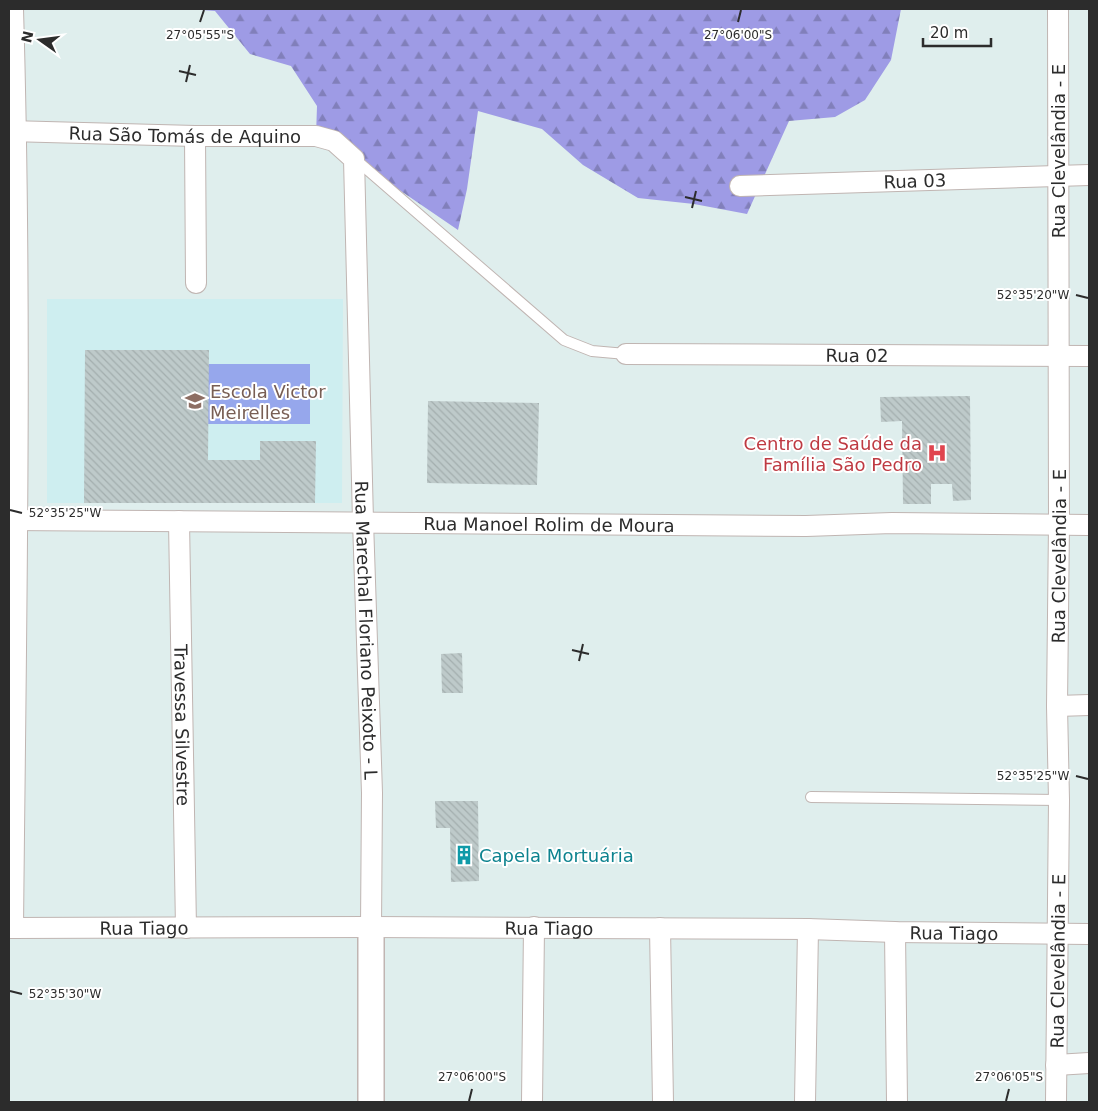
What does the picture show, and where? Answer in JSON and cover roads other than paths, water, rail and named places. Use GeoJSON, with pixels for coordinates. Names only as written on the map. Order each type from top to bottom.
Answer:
{"type":"FeatureCollection","features":[{"type":"Feature","properties":{"kind":"street"},"geometry":{"type":"LineString","coordinates":[[11,928],[13,9]]}},
{"type":"Feature","properties":{"kind":"street","name":"Rua Clevelândia - E"},"geometry":{"type":"LineString","coordinates":[[1056,1102],[1058,800],[1056,706],[1059,524],[1058,9]]}},
{"type":"Feature","properties":{"kind":"street","name":"Rua São Tomás de Aquino"},"geometry":{"type":"LineString","coordinates":[[13,131],[195,136],[316,136],[334,141],[354,159]]}},
{"type":"Feature","properties":{"kind":"street"},"geometry":{"type":"LineString","coordinates":[[195,136],[196,283]]}},
{"type":"Feature","properties":{"kind":"street","name":"Rua Marechal Floriano Peixoto - L"},"geometry":{"type":"LineString","coordinates":[[354,159],[372,793],[372,1102]]}},
{"type":"Feature","properties":{"kind":"street","name":"Rua 03"},"geometry":{"type":"LineString","coordinates":[[740,186],[1089,175]]}},
{"type":"Feature","properties":{"kind":"street","name":"Rua 02"},"geometry":{"type":"LineString","coordinates":[[626,354],[1089,356]]}},
{"type":"Feature","properties":{"kind":"street","name":"Rua Manoel Rolim de Moura"},"geometry":{"type":"LineString","coordinates":[[13,520],[363,521],[796,526],[892,523],[1089,524]]}},
{"type":"Feature","properties":{"kind":"street","name":"Travessa Silvestre"},"geometry":{"type":"LineString","coordinates":[[179,521],[186,928]]}},
{"type":"Feature","properties":{"kind":"street"},"geometry":{"type":"LineString","coordinates":[[1056,706],[1089,706]]}},
{"type":"Feature","properties":{"kind":"street","name":"Rua Tiago"},"geometry":{"type":"LineString","coordinates":[[11,928],[371,926],[808,928],[895,932],[1089,934]]}},
{"type":"Feature","properties":{"kind":"street"},"geometry":{"type":"LineString","coordinates":[[532,1102],[534,927]]}},
{"type":"Feature","properties":{"kind":"street"},"geometry":{"type":"LineString","coordinates":[[660,928],[663,1102]]}},
{"type":"Feature","properties":{"kind":"street"},"geometry":{"type":"LineString","coordinates":[[806,1102],[808,928]]}},
{"type":"Feature","properties":{"kind":"street"},"geometry":{"type":"LineString","coordinates":[[895,932],[897,1102]]}},
{"type":"Feature","properties":{"kind":"street"},"geometry":{"type":"LineString","coordinates":[[1056,1065],[1089,1063]]}},
{"type":"Feature","properties":{"kind":"lane"},"geometry":{"type":"LineString","coordinates":[[354,159],[564,340],[592,351],[626,354]]}},
{"type":"Feature","properties":{"kind":"lane"},"geometry":{"type":"LineString","coordinates":[[811,797],[1058,800]]}},
{"type":"Feature","properties":{"kind":"place","name":"Escola Victor Meirelles"},"geometry":{"type":"Point","coordinates":[195,401]}},
{"type":"Feature","properties":{"kind":"place","name":"Centro de Saúde da Família São Pedro"},"geometry":{"type":"Point","coordinates":[937,453]}},
{"type":"Feature","properties":{"kind":"place","name":"Capela Mortuária"},"geometry":{"type":"Point","coordinates":[464,855]}}]}
